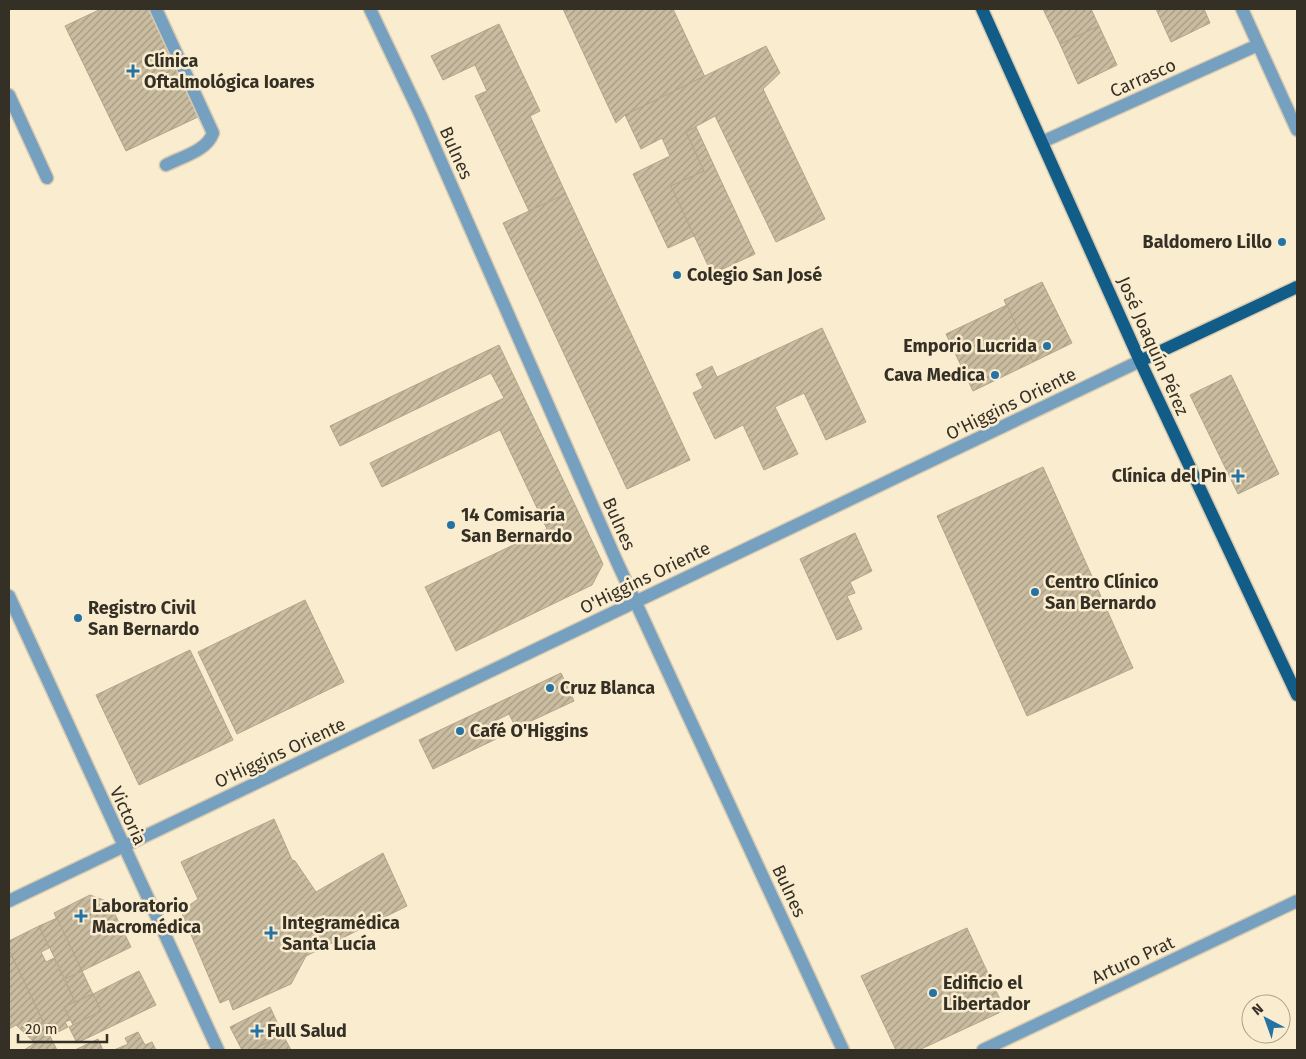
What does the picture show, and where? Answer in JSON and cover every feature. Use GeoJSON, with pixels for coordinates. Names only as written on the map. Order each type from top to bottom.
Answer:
{"type":"FeatureCollection","features":[{"type":"Feature","properties":{"kind":"main road","name":"José Joaquín Pérez"},"geometry":{"type":"LineString","coordinates":[[982,9],[1140,361],[1297,695]]}},
{"type":"Feature","properties":{"kind":"main road","name":"O'Higgins Oriente"},"geometry":{"type":"LineString","coordinates":[[1140,361],[1297,287]]}},
{"type":"Feature","properties":{"kind":"street"},"geometry":{"type":"LineString","coordinates":[[156,9],[212,133],[210,140],[204,146],[166,165]]}},
{"type":"Feature","properties":{"kind":"street","name":"Bulnes"},"geometry":{"type":"LineString","coordinates":[[370,9],[421,116],[636,602],[843,1050]]}},
{"type":"Feature","properties":{"kind":"street"},"geometry":{"type":"LineString","coordinates":[[1242,9],[1297,130]]}},
{"type":"Feature","properties":{"kind":"street","name":"Carrasco"},"geometry":{"type":"LineString","coordinates":[[1042,142],[1258,45]]}},
{"type":"Feature","properties":{"kind":"street"},"geometry":{"type":"LineString","coordinates":[[9,95],[47,178]]}},
{"type":"Feature","properties":{"kind":"street","name":"O'Higgins Oriente"},"geometry":{"type":"LineString","coordinates":[[9,901],[1140,361]]}},
{"type":"Feature","properties":{"kind":"street","name":"Victoria"},"geometry":{"type":"LineString","coordinates":[[9,596],[218,1050]]}},
{"type":"Feature","properties":{"kind":"street","name":"Arturo Prat"},"geometry":{"type":"LineString","coordinates":[[983,1050],[1297,901]]}},
{"type":"Feature","properties":{"kind":"building","name":"Clínica Oftalmológica Ioares"},"geometry":{"type":"Polygon","coordinates":[[[101,9],[149,9],[200,116],[126,151],[65,26],[101,9]]]}},
{"type":"Feature","properties":{"kind":"building"},"geometry":{"type":"Polygon","coordinates":[[[563,9],[673,9],[705,77],[625,115],[616,123],[563,9]]]}},
{"type":"Feature","properties":{"kind":"building"},"geometry":{"type":"Polygon","coordinates":[[[1043,9],[1091,9],[1099,26],[1060,44],[1043,9]]]}},
{"type":"Feature","properties":{"kind":"building"},"geometry":{"type":"Polygon","coordinates":[[[1156,9],[1204,9],[1210,23],[1171,42],[1156,9]]]}},
{"type":"Feature","properties":{"kind":"building"},"geometry":{"type":"Polygon","coordinates":[[[499,24],[540,111],[530,116],[566,194],[529,211],[475,96],[487,91],[475,65],[443,80],[431,56],[499,24]]]}},
{"type":"Feature","properties":{"kind":"building"},"geometry":{"type":"Polygon","coordinates":[[[1099,26],[1117,65],[1078,84],[1060,44],[1099,26]]]}},
{"type":"Feature","properties":{"kind":"building"},"geometry":{"type":"Polygon","coordinates":[[[766,46],[780,73],[763,89],[825,219],[776,242],[715,116],[686,132],[704,171],[671,186],[694,236],[668,248],[633,174],[670,156],[662,138],[641,149],[625,115],[766,46]]]}},
{"type":"Feature","properties":{"kind":"building"},"geometry":{"type":"Polygon","coordinates":[[[696,127],[755,254],[712,274],[671,186],[704,171],[686,132],[696,127]]]}},
{"type":"Feature","properties":{"kind":"building"},"geometry":{"type":"Polygon","coordinates":[[[566,194],[690,460],[627,489],[503,223],[566,194]]]}},
{"type":"Feature","properties":{"kind":"building"},"geometry":{"type":"Polygon","coordinates":[[[1042,282],[1072,343],[1033,362],[1004,300],[1042,282]]]}},
{"type":"Feature","properties":{"kind":"building"},"geometry":{"type":"Polygon","coordinates":[[[1007,305],[1033,362],[973,391],[946,334],[1007,305]]]}},
{"type":"Feature","properties":{"kind":"building"},"geometry":{"type":"Polygon","coordinates":[[[822,328],[866,422],[826,440],[804,393],[775,407],[798,454],[764,470],[743,425],[715,439],[693,393],[703,388],[696,374],[712,366],[717,377],[822,328]]]}},
{"type":"Feature","properties":{"kind":"building"},"geometry":{"type":"Polygon","coordinates":[[[499,345],[603,564],[592,585],[456,651],[425,587],[547,529],[500,430],[382,487],[370,463],[504,398],[491,373],[340,446],[330,426],[499,345]]]}},
{"type":"Feature","properties":{"kind":"building"},"geometry":{"type":"Polygon","coordinates":[[[1231,375],[1279,474],[1238,494],[1190,395],[1231,375]]]}},
{"type":"Feature","properties":{"kind":"building","name":"Centro Clínico San Bernardo"},"geometry":{"type":"Polygon","coordinates":[[[1043,467],[1133,668],[1027,716],[937,516],[1043,467]]]}},
{"type":"Feature","properties":{"kind":"building"},"geometry":{"type":"Polygon","coordinates":[[[855,533],[872,571],[850,582],[855,593],[847,596],[862,629],[837,640],[800,559],[855,533]]]}},
{"type":"Feature","properties":{"kind":"building"},"geometry":{"type":"Polygon","coordinates":[[[305,600],[344,682],[237,734],[198,652],[305,600]]]}},
{"type":"Feature","properties":{"kind":"building"},"geometry":{"type":"Polygon","coordinates":[[[190,650],[233,740],[139,785],[96,695],[190,650]]]}},
{"type":"Feature","properties":{"kind":"building"},"geometry":{"type":"Polygon","coordinates":[[[561,673],[574,701],[516,728],[509,714],[489,724],[496,739],[433,769],[419,740],[561,673]]]}},
{"type":"Feature","properties":{"kind":"building","name":"Integramédica Santa Lucía"},"geometry":{"type":"Polygon","coordinates":[[[274,819],[292,860],[295,861],[316,892],[383,853],[407,906],[306,956],[291,984],[233,1010],[229,999],[220,1003],[181,911],[198,899],[181,862],[274,819]]]}},
{"type":"Feature","properties":{"kind":"building"},"geometry":{"type":"Polygon","coordinates":[[[90,895],[109,902],[131,947],[82,971],[54,913],[90,895]]]}},
{"type":"Feature","properties":{"kind":"building"},"geometry":{"type":"Polygon","coordinates":[[[57,918],[82,971],[65,979],[39,926],[57,918]]]}},
{"type":"Feature","properties":{"kind":"building"},"geometry":{"type":"Polygon","coordinates":[[[39,926],[49,948],[41,952],[46,962],[54,958],[75,1002],[64,1007],[70,1020],[65,1022],[68,1027],[50,1036],[9,950],[9,941],[39,926]]]}},
{"type":"Feature","properties":{"kind":"building","name":"Edificio el Libertador"},"geometry":{"type":"Polygon","coordinates":[[[967,928],[1005,1010],[919,1050],[896,1050],[861,976],[967,928]]]}},
{"type":"Feature","properties":{"kind":"building"},"geometry":{"type":"Polygon","coordinates":[[[9,950],[57,1050],[24,1050],[35,1043],[16,1025],[9,1029],[9,950]]]}},
{"type":"Feature","properties":{"kind":"building"},"geometry":{"type":"Polygon","coordinates":[[[82,971],[93,994],[75,1002],[65,979],[82,971]]]}},
{"type":"Feature","properties":{"kind":"building"},"geometry":{"type":"Polygon","coordinates":[[[139,971],[156,1005],[77,1043],[69,1027],[101,1011],[93,994],[139,971]]]}},
{"type":"Feature","properties":{"kind":"building"},"geometry":{"type":"Polygon","coordinates":[[[93,994],[101,1011],[73,1025],[64,1007],[93,994]]]}},
{"type":"Feature","properties":{"kind":"building","name":"Full Salud"},"geometry":{"type":"Polygon","coordinates":[[[270,1007],[283,1035],[252,1050],[242,1050],[230,1027],[270,1007]]]}},
{"type":"Feature","properties":{"kind":"building"},"geometry":{"type":"Polygon","coordinates":[[[138,1032],[145,1045],[152,1042],[156,1050],[114,1050],[128,1044],[125,1038],[138,1032]]]}},
{"type":"Feature","properties":{"kind":"building"},"geometry":{"type":"Polygon","coordinates":[[[283,1035],[291,1050],[252,1050],[283,1035]]]}},
{"type":"Feature","properties":{"kind":"building"},"geometry":{"type":"Polygon","coordinates":[[[98,1039],[103,1050],[75,1050],[98,1039]]]}},
{"type":"Feature","properties":{"kind":"place","name":"Clínica Oftalmológica Ioares"},"geometry":{"type":"Point","coordinates":[133,71]}},
{"type":"Feature","properties":{"kind":"place","name":"Baldomero Lillo"},"geometry":{"type":"Point","coordinates":[1282,242]}},
{"type":"Feature","properties":{"kind":"place","name":"Colegio San José"},"geometry":{"type":"Point","coordinates":[677,275]}},
{"type":"Feature","properties":{"kind":"place","name":"Emporio Lucrida"},"geometry":{"type":"Point","coordinates":[1047,346]}},
{"type":"Feature","properties":{"kind":"place","name":"Cava Medica"},"geometry":{"type":"Point","coordinates":[995,375]}},
{"type":"Feature","properties":{"kind":"place","name":"Clínica del Pin"},"geometry":{"type":"Point","coordinates":[1238,476]}},
{"type":"Feature","properties":{"kind":"place","name":"14 Comisaría San Bernardo"},"geometry":{"type":"Point","coordinates":[451,525]}},
{"type":"Feature","properties":{"kind":"place","name":"Centro Clínico San Bernardo"},"geometry":{"type":"Point","coordinates":[1035,592]}},
{"type":"Feature","properties":{"kind":"place","name":"Registro Civil San Bernardo"},"geometry":{"type":"Point","coordinates":[78,618]}},
{"type":"Feature","properties":{"kind":"place","name":"Cruz Blanca"},"geometry":{"type":"Point","coordinates":[550,688]}},
{"type":"Feature","properties":{"kind":"place","name":"Café O'Higgins"},"geometry":{"type":"Point","coordinates":[460,731]}},
{"type":"Feature","properties":{"kind":"place","name":"Laboratorio Macromédica"},"geometry":{"type":"Point","coordinates":[81,916]}},
{"type":"Feature","properties":{"kind":"place","name":"Integramédica Santa Lucía"},"geometry":{"type":"Point","coordinates":[271,933]}},
{"type":"Feature","properties":{"kind":"place","name":"Edificio el Libertador"},"geometry":{"type":"Point","coordinates":[933,993]}},
{"type":"Feature","properties":{"kind":"place","name":"Full Salud"},"geometry":{"type":"Point","coordinates":[257,1031]}}]}
